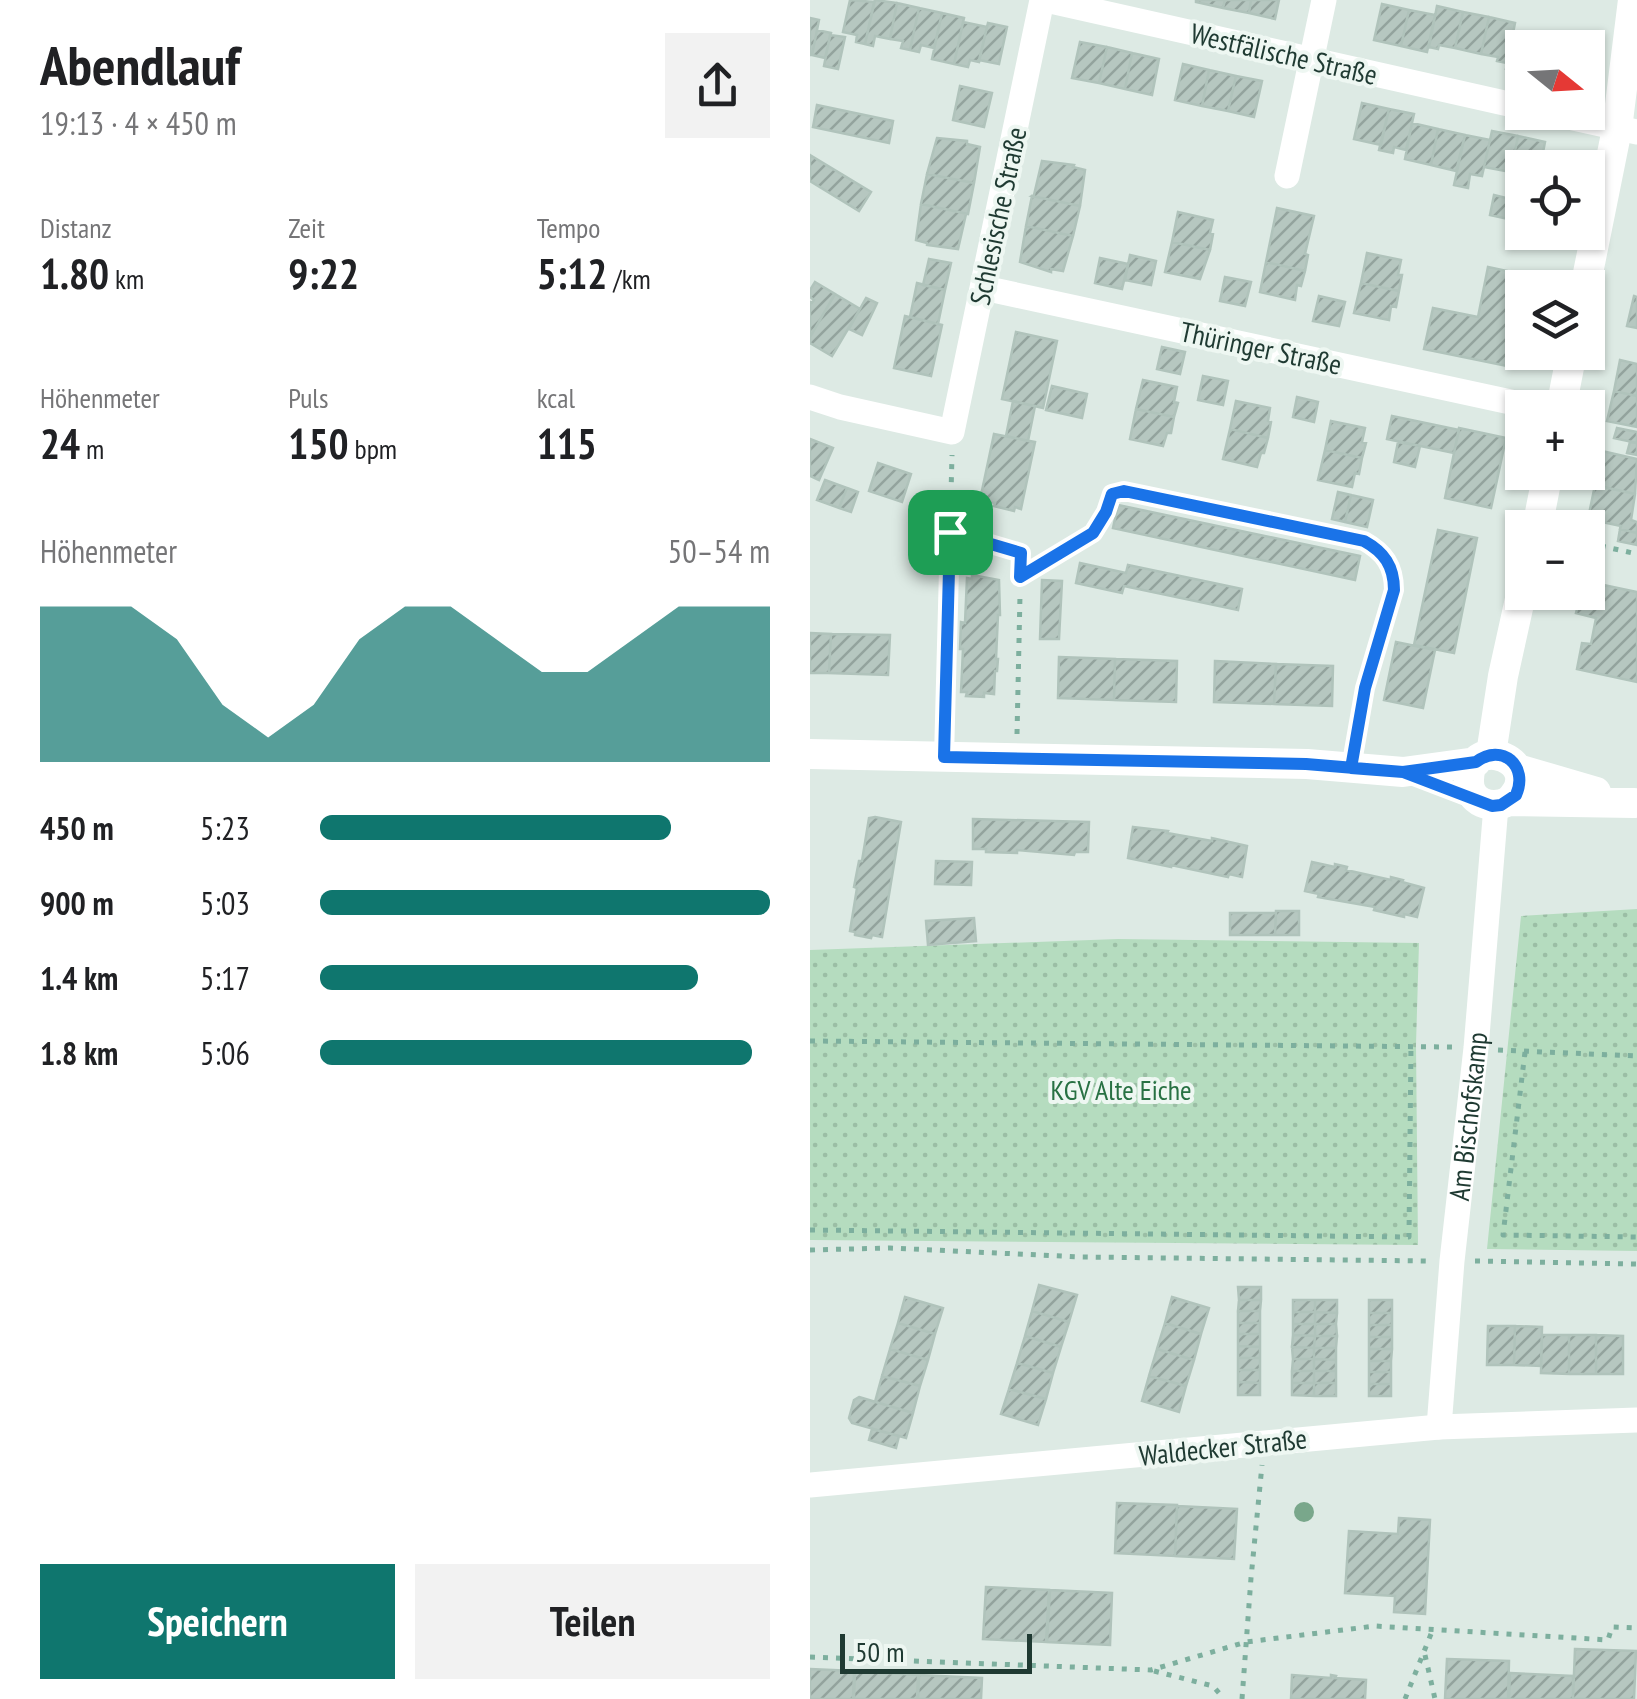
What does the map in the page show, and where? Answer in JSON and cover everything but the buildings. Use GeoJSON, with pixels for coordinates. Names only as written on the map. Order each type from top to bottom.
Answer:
{"type":"FeatureCollection","features":[{"type":"Feature","properties":{"kind":"street","name":"Westfälische Straße"},"geometry":{"type":"LineString","coordinates":[[1044,0],[1505,103]]}},
{"type":"Feature","properties":{"kind":"street","name":"Schlesische Straße"},"geometry":{"type":"LineString","coordinates":[[952,432],[1044,0]]}},
{"type":"Feature","properties":{"kind":"street"},"geometry":{"type":"LineString","coordinates":[[1287,176],[1324,0]]}},
{"type":"Feature","properties":{"kind":"street"},"geometry":{"type":"LineString","coordinates":[[1590,270],[1627,130],[1634,0]]}},
{"type":"Feature","properties":{"kind":"street","name":"Thüringer Straße"},"geometry":{"type":"LineString","coordinates":[[984,288],[1505,401]]}},
{"type":"Feature","properties":{"kind":"street"},"geometry":{"type":"LineString","coordinates":[[810,397],[840,408],[952,432]]}},
{"type":"Feature","properties":{"kind":"street"},"geometry":{"type":"LineString","coordinates":[[1494,802],[1468,784],[1471,768],[1483,758],[1518,610]]}},
{"type":"Feature","properties":{"kind":"street"},"geometry":{"type":"LineString","coordinates":[[810,754],[1306,764],[1403,772],[1494,802],[1635,803]]}},
{"type":"Feature","properties":{"kind":"street"},"geometry":{"type":"LineString","coordinates":[[1403,772],[1507,757],[1518,769],[1635,803]]}},
{"type":"Feature","properties":{"kind":"street"},"geometry":{"type":"LineString","coordinates":[[1494,802],[1519,787],[1518,769]]}},
{"type":"Feature","properties":{"kind":"street","name":"Am Bischofskamp"},"geometry":{"type":"LineString","coordinates":[[1439,1427],[1452,1261],[1476,1048],[1494,802]]}},
{"type":"Feature","properties":{"kind":"street","name":"Waldecker Straße"},"geometry":{"type":"LineString","coordinates":[[810,1485],[1439,1427],[1637,1420]]}},
{"type":"Feature","properties":{"kind":"lane"},"geometry":{"type":"LineString","coordinates":[[1020,577],[1093,533],[1112,494],[1124,491],[1364,541],[1378,549],[1394,575],[1394,590],[1365,688],[1351,768]]}},
{"type":"Feature","properties":{"kind":"path"},"geometry":{"type":"LineString","coordinates":[[944,757],[952,432]]}},
{"type":"Feature","properties":{"kind":"path"},"geometry":{"type":"LineString","coordinates":[[950,532],[1021,553],[1017,757]]}},
{"type":"Feature","properties":{"kind":"path"},"geometry":{"type":"LineString","coordinates":[[1605,547],[1637,554]]}},
{"type":"Feature","properties":{"kind":"path"},"geometry":{"type":"LineString","coordinates":[[810,1041],[1412,1045],[1409,1237],[810,1230]]}},
{"type":"Feature","properties":{"kind":"path"},"geometry":{"type":"LineString","coordinates":[[1637,1056],[1525,1052],[1503,1235],[1637,1237]]}},
{"type":"Feature","properties":{"kind":"path"},"geometry":{"type":"LineString","coordinates":[[810,1250],[890,1248],[1082,1257],[1637,1264]]}},
{"type":"Feature","properties":{"kind":"path"},"geometry":{"type":"LineString","coordinates":[[1242,1699],[1264,1442]]}},
{"type":"Feature","properties":{"kind":"path"},"geometry":{"type":"LineString","coordinates":[[1151,1670],[1246,1642],[1375,1626],[1608,1640],[1612,1627],[1637,1628]]}},
{"type":"Feature","properties":{"kind":"path"},"geometry":{"type":"LineString","coordinates":[[1404,1699],[1433,1629]]}},
{"type":"Feature","properties":{"kind":"path"},"geometry":{"type":"LineString","coordinates":[[1424,1652],[1435,1699]]}},
{"type":"Feature","properties":{"kind":"path"},"geometry":{"type":"LineString","coordinates":[[810,1656],[1151,1670],[1212,1686],[1224,1699]]}},
{"type":"Feature","properties":{"kind":"green space"},"geometry":{"type":"Polygon","coordinates":[[[1637,909],[1637,1251],[1487,1249],[1521,916],[1637,909]]]}},
{"type":"Feature","properties":{"kind":"green space","name":"KGV Alte Eiche"},"geometry":{"type":"Polygon","coordinates":[[[1118,939],[1419,943],[1418,1245],[810,1240],[810,950],[1118,939]]]}},
{"type":"Feature","properties":{"kind":"route"},"geometry":{"type":"LineString","coordinates":[[950,532],[944,757],[1306,764],[1351,768],[1403,772],[1492,806],[1516,795],[1518,769],[1499,754],[1476,762],[1403,772],[1351,768],[1365,688],[1394,590],[1394,575],[1388,563],[1378,549],[1364,541],[1124,491],[1112,494],[1093,533],[1020,577],[1021,553],[950,532]]}}]}
